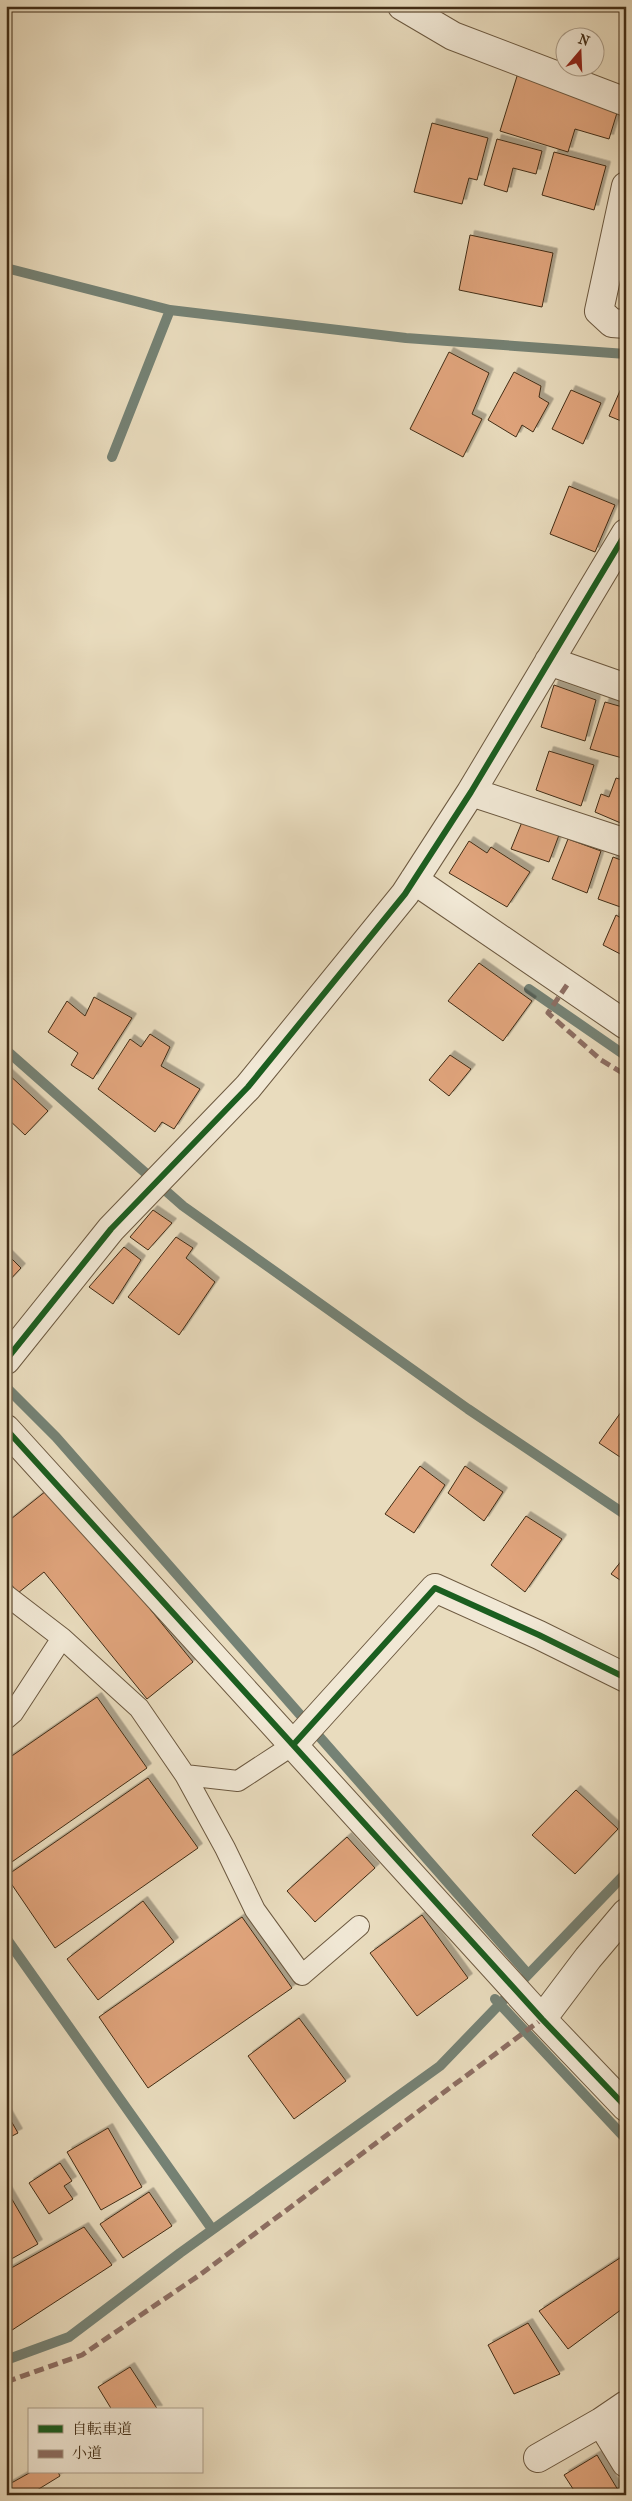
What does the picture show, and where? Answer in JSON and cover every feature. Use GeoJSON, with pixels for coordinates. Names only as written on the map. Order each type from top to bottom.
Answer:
{"type":"FeatureCollection","features":[{"type":"Feature","properties":{"kind":"street"},"geometry":{"type":"LineString","coordinates":[[402,6],[453,36],[626,102]]}},
{"type":"Feature","properties":{"kind":"street"},"geometry":{"type":"LineString","coordinates":[[626,186],[599,311],[612,323],[626,324]]}},
{"type":"Feature","properties":{"kind":"street"},"geometry":{"type":"LineString","coordinates":[[6,1360],[111,1229],[248,1087],[414,880],[471,792],[626,533]]}},
{"type":"Feature","properties":{"kind":"street"},"geometry":{"type":"LineString","coordinates":[[549,661],[626,688]]}},
{"type":"Feature","properties":{"kind":"street"},"geometry":{"type":"LineString","coordinates":[[471,792],[626,843]]}},
{"type":"Feature","properties":{"kind":"street"},"geometry":{"type":"LineString","coordinates":[[414,880],[626,1025]]}},
{"type":"Feature","properties":{"kind":"street"},"geometry":{"type":"LineString","coordinates":[[6,1429],[542,2019],[626,2108]]}},
{"type":"Feature","properties":{"kind":"street"},"geometry":{"type":"LineString","coordinates":[[293,1745],[435,1588],[626,1678]]}},
{"type":"Feature","properties":{"kind":"street"},"geometry":{"type":"LineString","coordinates":[[542,2019],[588,1958],[626,1913]]}},
{"type":"Feature","properties":{"kind":"street"},"geometry":{"type":"LineString","coordinates":[[538,2458],[626,2405]]}},
{"type":"Feature","properties":{"kind":"street"},"geometry":{"type":"LineString","coordinates":[[600,2422],[626,2462]]}},
{"type":"Feature","properties":{"kind":"lane"},"geometry":{"type":"LineString","coordinates":[[6,1595],[62,1638],[139,1708],[184,1775],[225,1848],[256,1910],[302,1974],[360,1926]]}},
{"type":"Feature","properties":{"kind":"lane"},"geometry":{"type":"LineString","coordinates":[[6,1719],[13,1713],[62,1638]]}},
{"type":"Feature","properties":{"kind":"lane"},"geometry":{"type":"LineString","coordinates":[[184,1775],[238,1781],[293,1745]]}},
{"type":"Feature","properties":{"kind":"building"},"geometry":{"type":"Polygon","coordinates":[[[518,73],[620,103],[609,139],[575,129],[568,152],[500,131],[518,73]]]}},
{"type":"Feature","properties":{"kind":"building"},"geometry":{"type":"Polygon","coordinates":[[[432,123],[488,138],[477,180],[469,178],[462,204],[414,192],[432,123]]]}},
{"type":"Feature","properties":{"kind":"building"},"geometry":{"type":"Polygon","coordinates":[[[497,139],[542,151],[536,174],[513,168],[507,192],[484,185],[497,139]]]}},
{"type":"Feature","properties":{"kind":"building"},"geometry":{"type":"Polygon","coordinates":[[[554,152],[606,166],[594,210],[542,195],[554,152]]]}},
{"type":"Feature","properties":{"kind":"building"},"geometry":{"type":"Polygon","coordinates":[[[470,235],[553,253],[542,307],[459,290],[470,235]]]}},
{"type":"Feature","properties":{"kind":"building"},"geometry":{"type":"Polygon","coordinates":[[[449,352],[489,373],[472,414],[482,419],[463,457],[410,429],[449,352]]]}},
{"type":"Feature","properties":{"kind":"building"},"geometry":{"type":"Polygon","coordinates":[[[514,372],[541,386],[539,397],[549,403],[533,432],[522,425],[516,437],[488,420],[514,372]]]}},
{"type":"Feature","properties":{"kind":"building"},"geometry":{"type":"Polygon","coordinates":[[[626,377],[626,423],[609,416],[626,377]]]}},
{"type":"Feature","properties":{"kind":"building"},"geometry":{"type":"Polygon","coordinates":[[[571,390],[601,403],[583,444],[552,429],[571,390]]]}},
{"type":"Feature","properties":{"kind":"building"},"geometry":{"type":"Polygon","coordinates":[[[569,486],[615,505],[595,552],[550,534],[569,486]]]}},
{"type":"Feature","properties":{"kind":"building"},"geometry":{"type":"Polygon","coordinates":[[[554,685],[596,700],[585,741],[541,727],[554,685]]]}},
{"type":"Feature","properties":{"kind":"building"},"geometry":{"type":"Polygon","coordinates":[[[605,702],[626,708],[626,759],[590,749],[605,702]]]}},
{"type":"Feature","properties":{"kind":"building"},"geometry":{"type":"Polygon","coordinates":[[[549,751],[594,765],[581,806],[536,790],[549,751]]]}},
{"type":"Feature","properties":{"kind":"building"},"geometry":{"type":"Polygon","coordinates":[[[616,778],[626,781],[626,815],[623,824],[595,812],[601,794],[609,797],[616,778]]]}},
{"type":"Feature","properties":{"kind":"building"},"geometry":{"type":"Polygon","coordinates":[[[522,822],[559,835],[549,862],[511,849],[522,822]]]}},
{"type":"Feature","properties":{"kind":"building"},"geometry":{"type":"Polygon","coordinates":[[[568,839],[601,851],[587,893],[552,879],[568,839]]]}},
{"type":"Feature","properties":{"kind":"building"},"geometry":{"type":"Polygon","coordinates":[[[469,841],[487,853],[491,847],[530,872],[507,907],[449,873],[469,841]]]}},
{"type":"Feature","properties":{"kind":"building"},"geometry":{"type":"Polygon","coordinates":[[[613,857],[626,862],[626,909],[598,899],[613,857]]]}},
{"type":"Feature","properties":{"kind":"building"},"geometry":{"type":"Polygon","coordinates":[[[616,915],[626,921],[626,957],[603,945],[616,915]]]}},
{"type":"Feature","properties":{"kind":"building"},"geometry":{"type":"Polygon","coordinates":[[[479,963],[532,1001],[503,1041],[448,1001],[479,963]]]}},
{"type":"Feature","properties":{"kind":"building"},"geometry":{"type":"Polygon","coordinates":[[[94,997],[132,1018],[93,1079],[71,1065],[78,1053],[48,1032],[67,1001],[85,1016],[94,997]]]}},
{"type":"Feature","properties":{"kind":"building"},"geometry":{"type":"Polygon","coordinates":[[[150,1034],[170,1047],[161,1066],[200,1089],[174,1129],[162,1122],[155,1132],[98,1089],[130,1039],[141,1047],[150,1034]]]}},
{"type":"Feature","properties":{"kind":"building"},"geometry":{"type":"Polygon","coordinates":[[[450,1055],[471,1069],[449,1096],[429,1080],[450,1055]]]}},
{"type":"Feature","properties":{"kind":"building"},"geometry":{"type":"Polygon","coordinates":[[[6,1072],[48,1111],[25,1135],[6,1117],[6,1072]]]}},
{"type":"Feature","properties":{"kind":"building"},"geometry":{"type":"Polygon","coordinates":[[[153,1210],[172,1223],[148,1250],[130,1237],[153,1210]]]}},
{"type":"Feature","properties":{"kind":"building"},"geometry":{"type":"Polygon","coordinates":[[[176,1237],[193,1248],[186,1258],[215,1282],[179,1335],[128,1297],[176,1237]]]}},
{"type":"Feature","properties":{"kind":"building"},"geometry":{"type":"Polygon","coordinates":[[[124,1247],[141,1260],[113,1304],[89,1287],[124,1247]]]}},
{"type":"Feature","properties":{"kind":"building"},"geometry":{"type":"Polygon","coordinates":[[[6,1253],[21,1268],[6,1284],[6,1253]]]}},
{"type":"Feature","properties":{"kind":"building"},"geometry":{"type":"Polygon","coordinates":[[[626,1405],[626,1461],[599,1443],[626,1405]]]}},
{"type":"Feature","properties":{"kind":"building"},"geometry":{"type":"Polygon","coordinates":[[[420,1466],[445,1485],[414,1533],[385,1514],[420,1466]]]}},
{"type":"Feature","properties":{"kind":"building"},"geometry":{"type":"Polygon","coordinates":[[[465,1466],[503,1492],[484,1521],[448,1493],[465,1466]]]}},
{"type":"Feature","properties":{"kind":"building"},"geometry":{"type":"Polygon","coordinates":[[[51,1487],[193,1662],[147,1699],[44,1572],[18,1593],[6,1578],[6,1523],[51,1487]]]}},
{"type":"Feature","properties":{"kind":"building"},"geometry":{"type":"Polygon","coordinates":[[[526,1516],[562,1539],[525,1592],[491,1565],[526,1516]]]}},
{"type":"Feature","properties":{"kind":"building"},"geometry":{"type":"Polygon","coordinates":[[[626,1555],[626,1584],[611,1574],[626,1555]]]}},
{"type":"Feature","properties":{"kind":"building"},"geometry":{"type":"Polygon","coordinates":[[[97,1697],[147,1768],[6,1866],[6,1760],[97,1697]]]}},
{"type":"Feature","properties":{"kind":"building"},"geometry":{"type":"Polygon","coordinates":[[[148,1778],[198,1848],[55,1948],[6,1876],[148,1778]]]}},
{"type":"Feature","properties":{"kind":"building"},"geometry":{"type":"Polygon","coordinates":[[[576,1790],[618,1829],[575,1874],[532,1835],[576,1790]]]}},
{"type":"Feature","properties":{"kind":"building"},"geometry":{"type":"Polygon","coordinates":[[[347,1837],[375,1868],[315,1922],[287,1891],[347,1837]]]}},
{"type":"Feature","properties":{"kind":"building"},"geometry":{"type":"Polygon","coordinates":[[[143,1901],[174,1942],[98,2000],[67,1959],[143,1901]]]}},
{"type":"Feature","properties":{"kind":"building"},"geometry":{"type":"Polygon","coordinates":[[[422,1915],[468,1978],[417,2016],[370,1953],[422,1915]]]}},
{"type":"Feature","properties":{"kind":"building"},"geometry":{"type":"Polygon","coordinates":[[[242,1917],[292,1988],[148,2088],[99,2017],[242,1917]]]}},
{"type":"Feature","properties":{"kind":"building"},"geometry":{"type":"Polygon","coordinates":[[[299,2018],[346,2081],[294,2119],[248,2056],[299,2018]]]}},
{"type":"Feature","properties":{"kind":"building"},"geometry":{"type":"Polygon","coordinates":[[[6,2112],[18,2133],[6,2139],[6,2112]]]}},
{"type":"Feature","properties":{"kind":"building"},"geometry":{"type":"Polygon","coordinates":[[[108,2128],[142,2187],[101,2210],[67,2152],[108,2128]]]}},
{"type":"Feature","properties":{"kind":"building"},"geometry":{"type":"Polygon","coordinates":[[[60,2163],[72,2181],[64,2186],[73,2199],[49,2214],[29,2183],[60,2163]]]}},
{"type":"Feature","properties":{"kind":"building"},"geometry":{"type":"Polygon","coordinates":[[[6,2189],[38,2244],[6,2262],[6,2189]]]}},
{"type":"Feature","properties":{"kind":"building"},"geometry":{"type":"Polygon","coordinates":[[[149,2192],[172,2226],[123,2258],[100,2224],[149,2192]]]}},
{"type":"Feature","properties":{"kind":"building"},"geometry":{"type":"Polygon","coordinates":[[[84,2227],[112,2265],[6,2334],[6,2271],[84,2227]]]}},
{"type":"Feature","properties":{"kind":"building"},"geometry":{"type":"Polygon","coordinates":[[[626,2254],[626,2306],[568,2349],[539,2311],[626,2254]]]}},
{"type":"Feature","properties":{"kind":"building"},"geometry":{"type":"Polygon","coordinates":[[[528,2323],[560,2374],[514,2394],[488,2345],[528,2323]]]}},
{"type":"Feature","properties":{"kind":"building"},"geometry":{"type":"Polygon","coordinates":[[[130,2367],[157,2408],[111,2408],[98,2387],[130,2367]]]}},
{"type":"Feature","properties":{"kind":"building"},"geometry":{"type":"Polygon","coordinates":[[[597,2455],[621,2495],[577,2495],[564,2475],[597,2455]]]}},
{"type":"Feature","properties":{"kind":"building"},"geometry":{"type":"Polygon","coordinates":[[[28,2474],[59,2474],[60,2476],[29,2495],[6,2495],[6,2486],[28,2474]]]}},
{"type":"Feature","properties":{"kind":"waterway"},"geometry":{"type":"LineString","coordinates":[[6,268],[170,310],[406,338],[626,354]]}},
{"type":"Feature","properties":{"kind":"waterway"},"geometry":{"type":"LineString","coordinates":[[112,457],[170,310]]}},
{"type":"Feature","properties":{"kind":"waterway"},"geometry":{"type":"LineString","coordinates":[[529,989],[626,1056]]}},
{"type":"Feature","properties":{"kind":"waterway"},"geometry":{"type":"LineString","coordinates":[[6,1050],[183,1206],[468,1409],[626,1515]]}},
{"type":"Feature","properties":{"kind":"waterway"},"geometry":{"type":"LineString","coordinates":[[6,1387],[56,1437],[528,1974]]}},
{"type":"Feature","properties":{"kind":"waterway"},"geometry":{"type":"LineString","coordinates":[[6,2360],[69,2337],[180,2253],[440,2066],[626,1873]]}},
{"type":"Feature","properties":{"kind":"waterway"},"geometry":{"type":"LineString","coordinates":[[6,1938],[212,2229]]}},
{"type":"Feature","properties":{"kind":"waterway"},"geometry":{"type":"LineString","coordinates":[[495,1999],[626,2139]]}},
{"type":"Feature","properties":{"kind":"marked path"},"geometry":{"type":"LineString","coordinates":[[567,985],[548,1013],[601,1060],[626,1075]]}},
{"type":"Feature","properties":{"kind":"marked path"},"geometry":{"type":"LineString","coordinates":[[6,2382],[82,2355],[201,2274],[542,2019]]}},
{"type":"Feature","properties":{"kind":"cycle path"},"geometry":{"type":"LineString","coordinates":[[6,1360],[111,1229],[248,1087],[405,894],[471,792],[626,533]]}},
{"type":"Feature","properties":{"kind":"cycle path"},"geometry":{"type":"LineString","coordinates":[[6,1429],[542,2019],[626,2107]]}},
{"type":"Feature","properties":{"kind":"cycle path"},"geometry":{"type":"LineString","coordinates":[[293,1745],[435,1588],[539,1635],[626,1678]]}}]}
